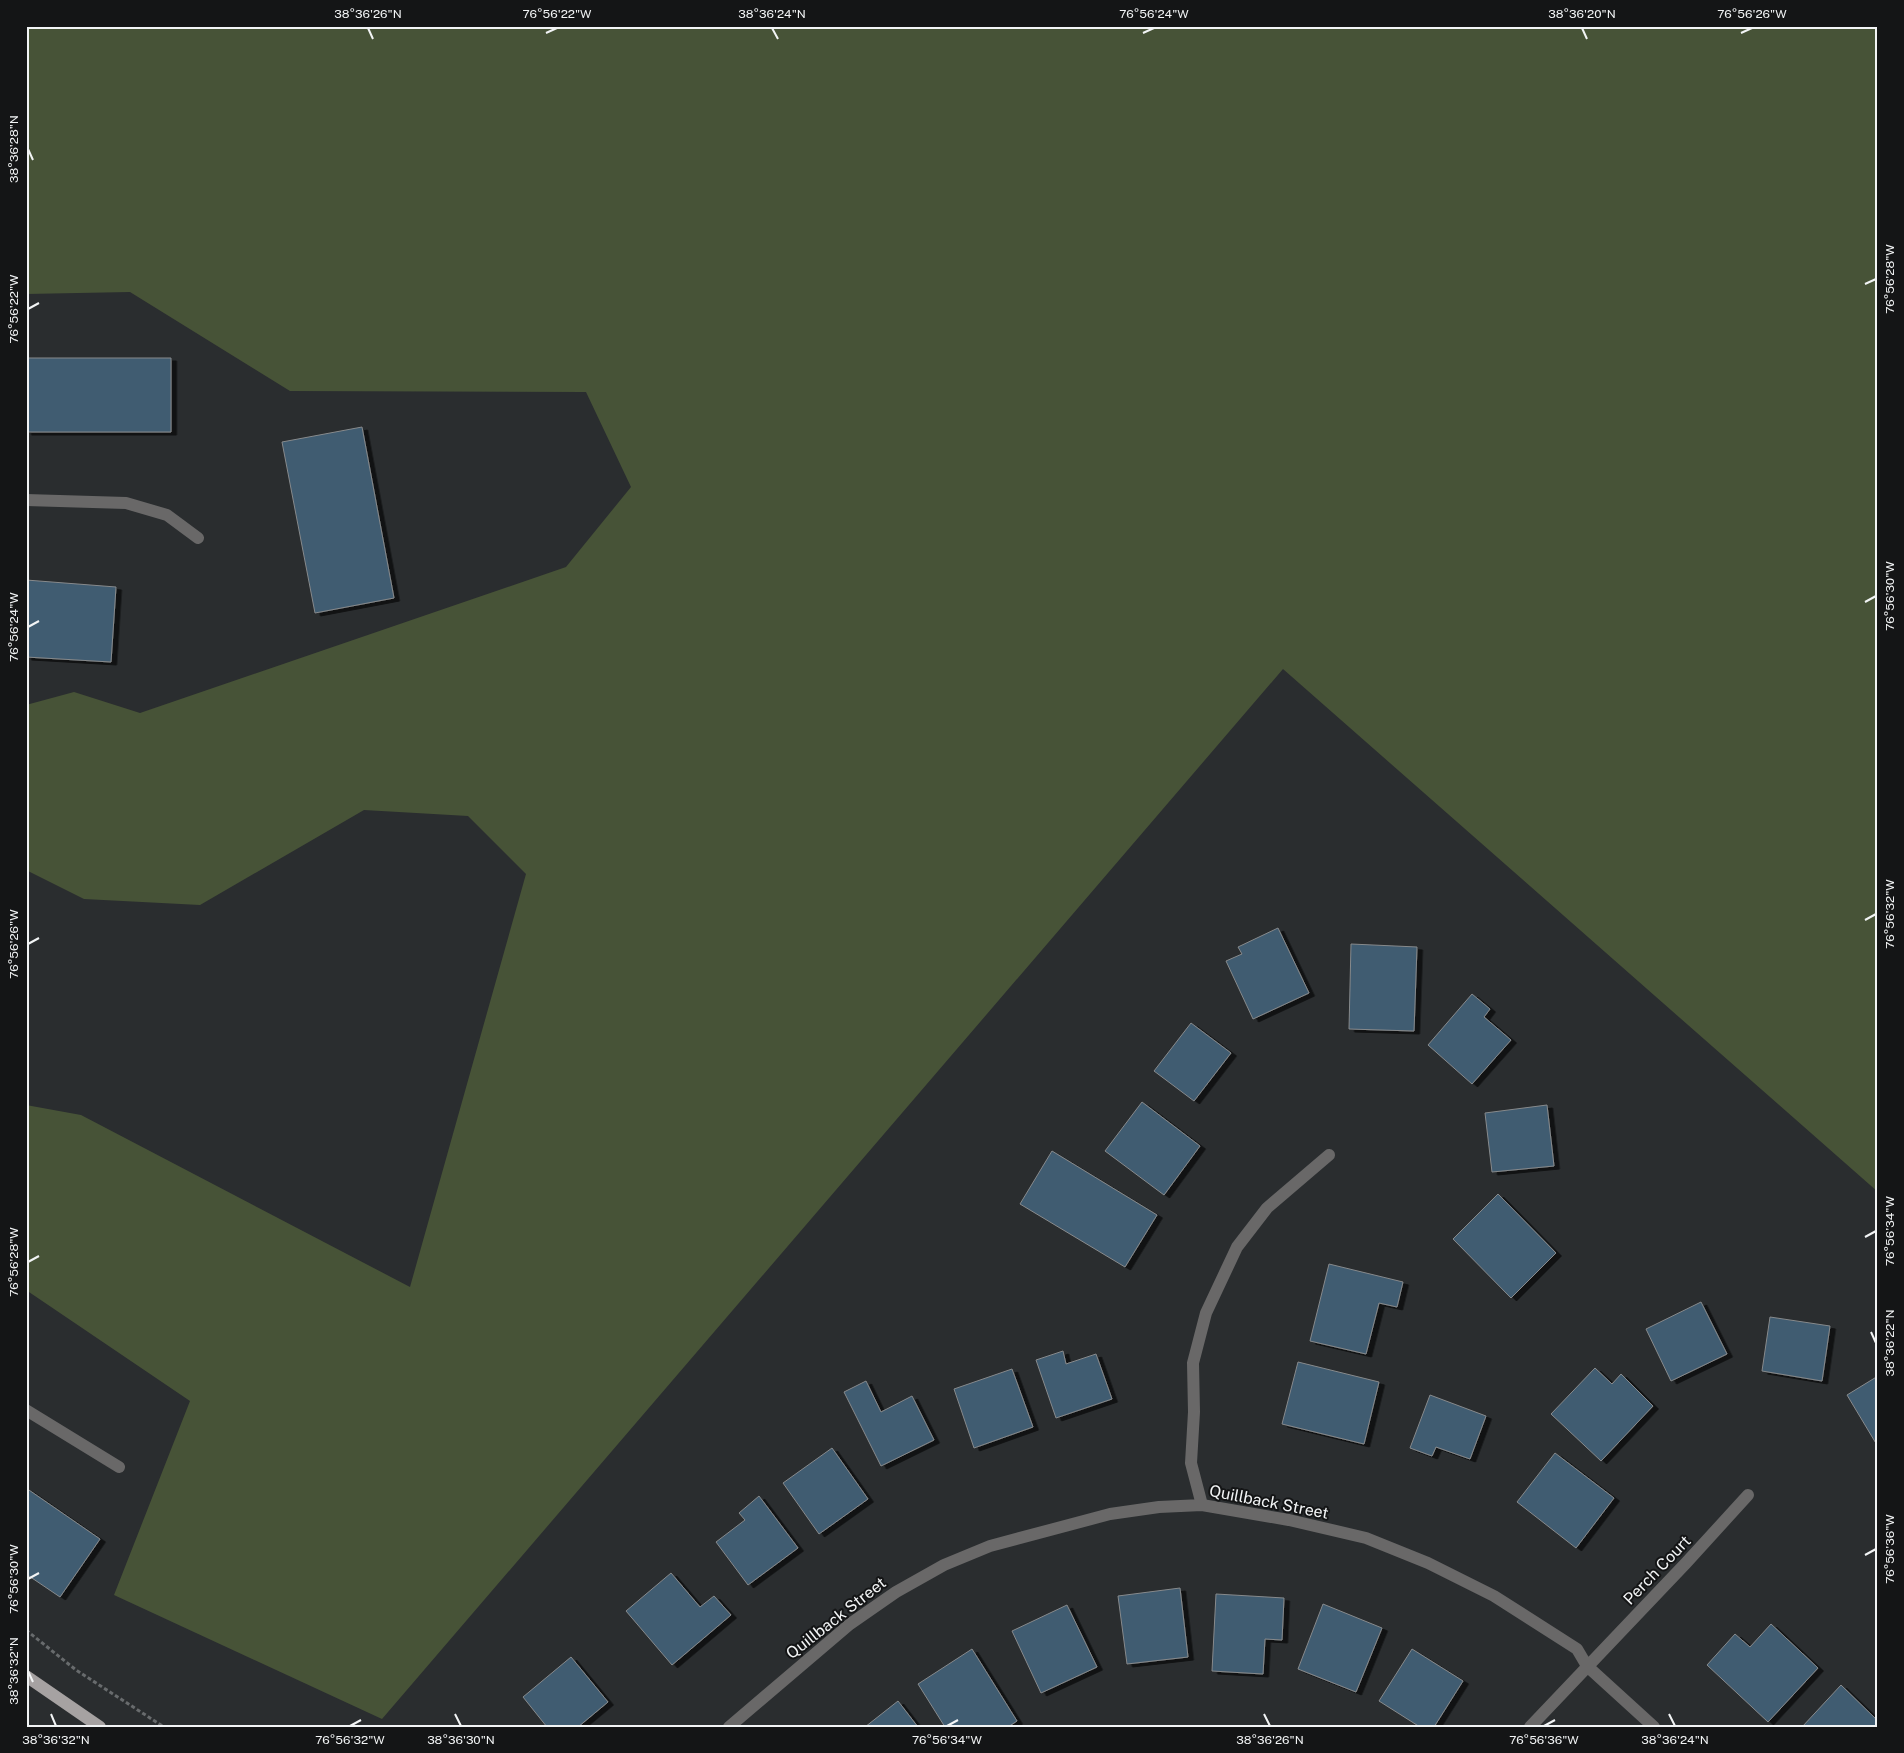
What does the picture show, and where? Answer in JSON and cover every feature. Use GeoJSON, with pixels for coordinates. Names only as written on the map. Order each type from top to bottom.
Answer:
{"type":"FeatureCollection","features":[{"type":"Feature","properties":{"kind":"main road"},"geometry":{"type":"LineString","coordinates":[[26,1676],[100,1727]]}},
{"type":"Feature","properties":{"kind":"street"},"geometry":{"type":"LineString","coordinates":[[26,500],[126,503],[167,516],[198,538]]}},
{"type":"Feature","properties":{"kind":"street"},"geometry":{"type":"LineString","coordinates":[[1202,1505],[1191,1463],[1194,1412],[1193,1363],[1206,1313],[1237,1247],[1267,1208],[1328,1155]]}},
{"type":"Feature","properties":{"kind":"street"},"geometry":{"type":"LineString","coordinates":[[26,1410],[119,1467]]}},
{"type":"Feature","properties":{"kind":"street","name":"Perch Court"},"geometry":{"type":"LineString","coordinates":[[1530,1727],[1748,1496]]}},
{"type":"Feature","properties":{"kind":"street","name":"Quillback Street"},"geometry":{"type":"LineString","coordinates":[[729,1727],[850,1624],[896,1592],[944,1565],[990,1546],[1110,1514],[1159,1507],[1202,1505],[1289,1520],[1366,1538],[1428,1563],[1494,1596],[1577,1649],[1587,1666],[1654,1727]]}},
{"type":"Feature","properties":{"kind":"path"},"geometry":{"type":"LineString","coordinates":[[26,1630],[76,1670],[164,1727]]}},
{"type":"Feature","properties":{"kind":"green space"},"geometry":{"type":"Polygon","coordinates":[[[26,26],[1878,26],[1878,1192],[1283,669],[382,1719],[114,1595],[190,1401],[26,1290],[26,1105],[81,1115],[410,1287],[526,874],[468,816],[364,810],[200,905],[84,899],[26,870],[26,705],[74,692],[140,713],[566,567],[631,487],[586,392],[290,391],[130,292],[26,294],[26,26]]]}},
{"type":"Feature","properties":{"kind":"building"},"geometry":{"type":"Polygon","coordinates":[[[26,358],[171,358],[171,432],[26,432],[26,358]]]}},
{"type":"Feature","properties":{"kind":"building"},"geometry":{"type":"Polygon","coordinates":[[[362,427],[394,598],[315,613],[282,442],[362,427]]]}},
{"type":"Feature","properties":{"kind":"building"},"geometry":{"type":"Polygon","coordinates":[[[26,580],[116,587],[111,662],[26,657],[26,580]]]}},
{"type":"Feature","properties":{"kind":"building"},"geometry":{"type":"Polygon","coordinates":[[[1278,928],[1309,993],[1253,1019],[1226,961],[1242,954],[1238,947],[1278,928]]]}},
{"type":"Feature","properties":{"kind":"building"},"geometry":{"type":"Polygon","coordinates":[[[1351,944],[1417,947],[1414,1031],[1349,1029],[1351,944]]]}},
{"type":"Feature","properties":{"kind":"building"},"geometry":{"type":"Polygon","coordinates":[[[1472,994],[1490,1009],[1484,1017],[1511,1040],[1472,1084],[1428,1045],[1472,994]]]}},
{"type":"Feature","properties":{"kind":"building"},"geometry":{"type":"Polygon","coordinates":[[[1191,1023],[1231,1053],[1194,1101],[1154,1071],[1191,1023]]]}},
{"type":"Feature","properties":{"kind":"building"},"geometry":{"type":"Polygon","coordinates":[[[1142,1102],[1200,1146],[1164,1195],[1105,1151],[1142,1102]]]}},
{"type":"Feature","properties":{"kind":"building"},"geometry":{"type":"Polygon","coordinates":[[[1547,1105],[1554,1166],[1492,1172],[1485,1113],[1547,1105]]]}},
{"type":"Feature","properties":{"kind":"building"},"geometry":{"type":"Polygon","coordinates":[[[1052,1151],[1157,1215],[1125,1267],[1020,1204],[1052,1151]]]}},
{"type":"Feature","properties":{"kind":"building"},"geometry":{"type":"Polygon","coordinates":[[[1498,1194],[1556,1253],[1511,1298],[1453,1239],[1498,1194]]]}},
{"type":"Feature","properties":{"kind":"building"},"geometry":{"type":"Polygon","coordinates":[[[1329,1264],[1403,1282],[1397,1307],[1379,1303],[1366,1354],[1310,1341],[1329,1264]]]}},
{"type":"Feature","properties":{"kind":"building"},"geometry":{"type":"Polygon","coordinates":[[[1701,1302],[1727,1354],[1671,1381],[1646,1329],[1701,1302]]]}},
{"type":"Feature","properties":{"kind":"building"},"geometry":{"type":"Polygon","coordinates":[[[1770,1317],[1830,1326],[1822,1381],[1762,1371],[1770,1317]]]}},
{"type":"Feature","properties":{"kind":"building"},"geometry":{"type":"Polygon","coordinates":[[[1063,1351],[1066,1364],[1096,1354],[1112,1399],[1056,1418],[1036,1360],[1063,1351]]]}},
{"type":"Feature","properties":{"kind":"building"},"geometry":{"type":"Polygon","coordinates":[[[1298,1362],[1379,1382],[1364,1444],[1282,1424],[1298,1362]]]}},
{"type":"Feature","properties":{"kind":"building"},"geometry":{"type":"Polygon","coordinates":[[[1595,1368],[1612,1384],[1621,1374],[1653,1406],[1601,1461],[1551,1414],[1595,1368]]]}},
{"type":"Feature","properties":{"kind":"building"},"geometry":{"type":"Polygon","coordinates":[[[1012,1369],[1033,1427],[974,1448],[954,1389],[1012,1369]]]}},
{"type":"Feature","properties":{"kind":"building"},"geometry":{"type":"Polygon","coordinates":[[[1878,1376],[1878,1445],[1877,1445],[1847,1395],[1878,1376]]]}},
{"type":"Feature","properties":{"kind":"building"},"geometry":{"type":"Polygon","coordinates":[[[866,1381],[881,1412],[912,1396],[934,1440],[881,1466],[844,1392],[866,1381]]]}},
{"type":"Feature","properties":{"kind":"building"},"geometry":{"type":"Polygon","coordinates":[[[1430,1395],[1486,1416],[1470,1459],[1436,1447],[1432,1456],[1410,1448],[1430,1395]]]}},
{"type":"Feature","properties":{"kind":"building"},"geometry":{"type":"Polygon","coordinates":[[[832,1448],[868,1499],[819,1534],[783,1483],[832,1448]]]}},
{"type":"Feature","properties":{"kind":"building"},"geometry":{"type":"Polygon","coordinates":[[[1555,1453],[1614,1498],[1576,1548],[1517,1502],[1555,1453]]]}},
{"type":"Feature","properties":{"kind":"building"},"geometry":{"type":"Polygon","coordinates":[[[26,1488],[100,1539],[60,1597],[26,1574],[26,1488]]]}},
{"type":"Feature","properties":{"kind":"building"},"geometry":{"type":"Polygon","coordinates":[[[759,1496],[798,1548],[748,1585],[716,1542],[745,1520],[739,1513],[759,1496]]]}},
{"type":"Feature","properties":{"kind":"building"},"geometry":{"type":"Polygon","coordinates":[[[671,1573],[700,1607],[714,1596],[731,1615],[672,1665],[626,1611],[671,1573]]]}},
{"type":"Feature","properties":{"kind":"building"},"geometry":{"type":"Polygon","coordinates":[[[1180,1588],[1188,1657],[1127,1664],[1118,1596],[1180,1588]]]}},
{"type":"Feature","properties":{"kind":"building"},"geometry":{"type":"Polygon","coordinates":[[[1216,1594],[1284,1598],[1282,1640],[1265,1639],[1263,1674],[1212,1671],[1216,1594]]]}},
{"type":"Feature","properties":{"kind":"building"},"geometry":{"type":"Polygon","coordinates":[[[1323,1604],[1382,1628],[1356,1692],[1298,1669],[1323,1604]]]}},
{"type":"Feature","properties":{"kind":"building"},"geometry":{"type":"Polygon","coordinates":[[[1067,1605],[1097,1667],[1041,1693],[1012,1631],[1067,1605]]]}},
{"type":"Feature","properties":{"kind":"building"},"geometry":{"type":"Polygon","coordinates":[[[1771,1624],[1818,1668],[1768,1722],[1707,1665],[1735,1634],[1750,1647],[1771,1624]]]}},
{"type":"Feature","properties":{"kind":"building"},"geometry":{"type":"Polygon","coordinates":[[[972,1649],[1017,1721],[1008,1727],[945,1727],[918,1684],[972,1649]]]}},
{"type":"Feature","properties":{"kind":"building"},"geometry":{"type":"Polygon","coordinates":[[[1412,1649],[1463,1681],[1434,1727],[1420,1727],[1379,1701],[1412,1649]]]}},
{"type":"Feature","properties":{"kind":"building"},"geometry":{"type":"Polygon","coordinates":[[[571,1657],[608,1702],[578,1727],[547,1727],[523,1697],[571,1657]]]}},
{"type":"Feature","properties":{"kind":"building"},"geometry":{"type":"Polygon","coordinates":[[[1841,1685],[1878,1721],[1878,1727],[1802,1727],[1841,1685]]]}},
{"type":"Feature","properties":{"kind":"building"},"geometry":{"type":"Polygon","coordinates":[[[898,1701],[918,1727],[865,1727],[898,1701]]]}}]}
